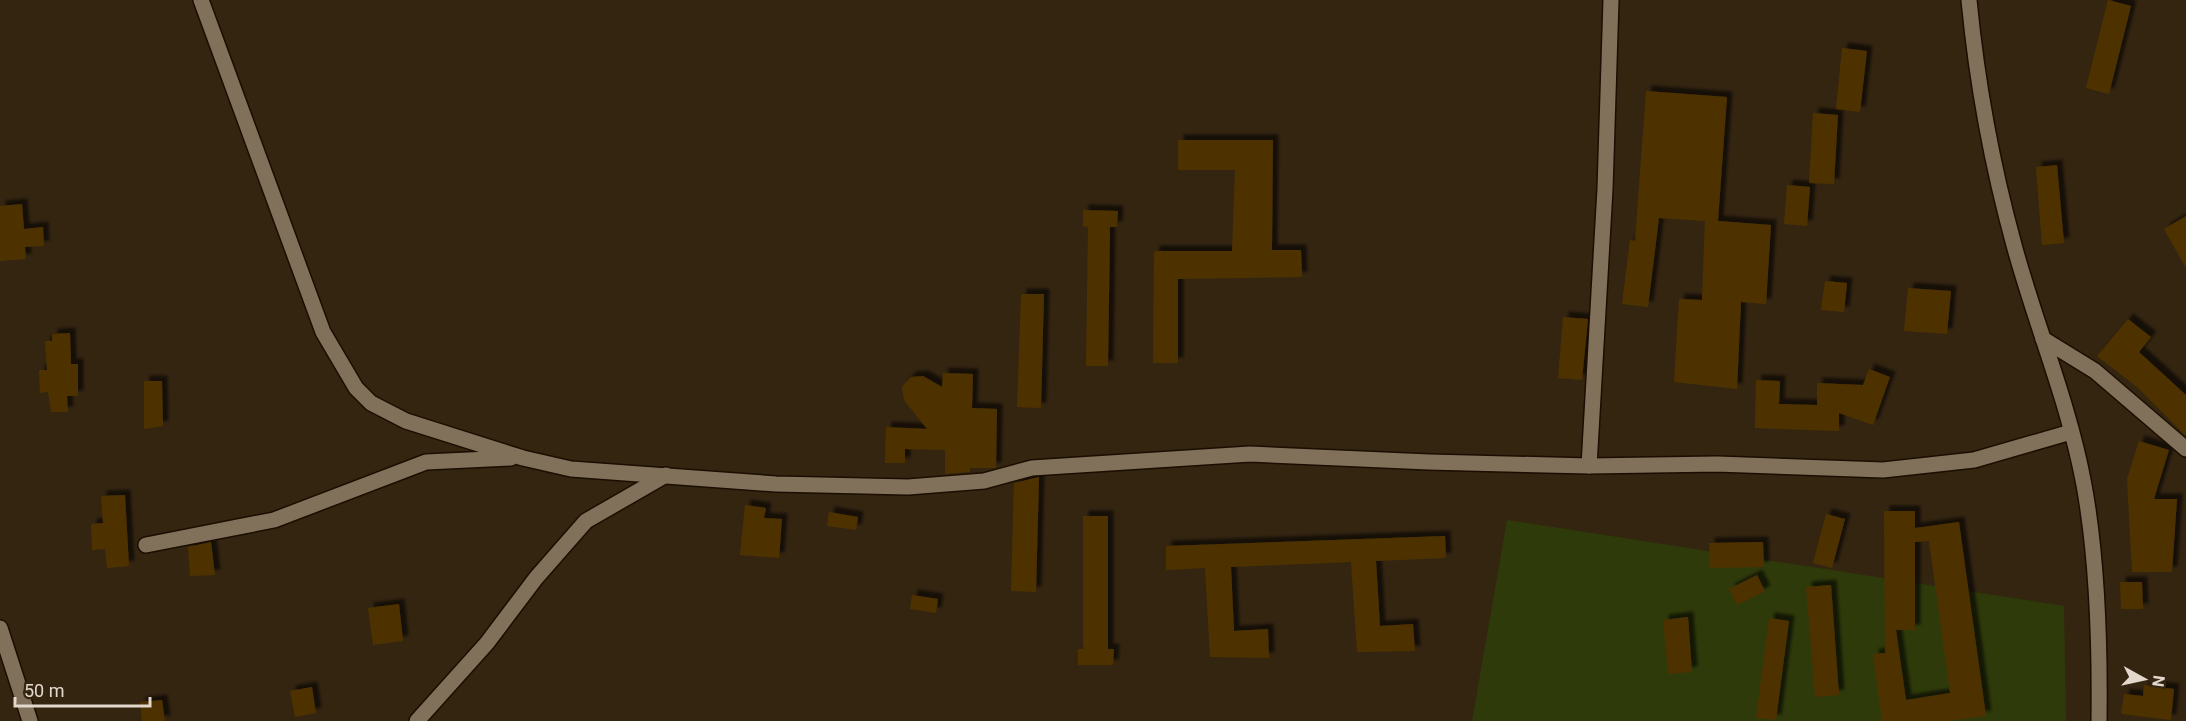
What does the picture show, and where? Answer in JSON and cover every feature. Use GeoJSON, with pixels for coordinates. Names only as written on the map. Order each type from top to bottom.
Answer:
{"type":"FeatureCollection","features":[{"type":"Feature","properties":{"kind":"street"},"geometry":{"type":"LineString","coordinates":[[201,0],[323,332],[356,388],[371,403],[406,421],[523,458],[571,469],[776,484],[908,488],[984,480],[1032,468],[1250,454],[1589,466],[1717,464],[1883,470],[1974,460],[2072,432]]}},
{"type":"Feature","properties":{"kind":"street"},"geometry":{"type":"LineString","coordinates":[[1589,466],[1605,189],[1611,0]]}},
{"type":"Feature","properties":{"kind":"street"},"geometry":{"type":"LineString","coordinates":[[1969,0],[1986,132],[2014,246],[2072,432],[2084,486],[2094,579],[2099,721]]}},
{"type":"Feature","properties":{"kind":"street"},"geometry":{"type":"LineString","coordinates":[[2043,339],[2095,371],[2186,449]]}},
{"type":"Feature","properties":{"kind":"street"},"geometry":{"type":"LineString","coordinates":[[146,545],[274,520],[426,462],[523,458]]}},
{"type":"Feature","properties":{"kind":"street"},"geometry":{"type":"LineString","coordinates":[[417,721],[487,643],[537,578],[586,520],[666,475]]}},
{"type":"Feature","properties":{"kind":"street"},"geometry":{"type":"LineString","coordinates":[[0,628],[30,721]]}},
{"type":"Feature","properties":{"kind":"green space"},"geometry":{"type":"Polygon","coordinates":[[[1507,520],[2064,606],[2066,721],[1472,721],[1507,520]]]}},
{"type":"Feature","properties":{"kind":"building"},"geometry":{"type":"Polygon","coordinates":[[[2108,0],[2131,6],[2109,94],[2086,88],[2108,0]]]}},
{"type":"Feature","properties":{"kind":"building"},"geometry":{"type":"Polygon","coordinates":[[[1842,48],[1867,51],[1860,112],[1836,109],[1842,48]]]}},
{"type":"Feature","properties":{"kind":"building"},"geometry":{"type":"Polygon","coordinates":[[[1646,91],[1727,97],[1718,221],[1771,225],[1766,304],[1741,302],[1737,389],[1674,382],[1679,299],[1702,300],[1705,221],[1659,218],[1648,307],[1622,304],[1630,240],[1635,241],[1646,91]]]}},
{"type":"Feature","properties":{"kind":"building"},"geometry":{"type":"Polygon","coordinates":[[[1813,113],[1838,115],[1834,184],[1809,183],[1813,113]]]}},
{"type":"Feature","properties":{"kind":"building"},"geometry":{"type":"Polygon","coordinates":[[[1178,140],[1273,140],[1272,250],[1301,250],[1302,277],[1178,279],[1178,363],[1153,363],[1154,251],[1232,251],[1235,170],[1178,170],[1178,140]]]}},
{"type":"Feature","properties":{"kind":"building"},"geometry":{"type":"Polygon","coordinates":[[[2057,165],[2064,243],[2042,245],[2036,167],[2057,165]]]}},
{"type":"Feature","properties":{"kind":"building"},"geometry":{"type":"Polygon","coordinates":[[[1787,185],[1810,187],[1807,226],[1784,224],[1787,185]]]}},
{"type":"Feature","properties":{"kind":"building"},"geometry":{"type":"Polygon","coordinates":[[[22,204],[24,229],[43,227],[44,246],[25,247],[26,259],[0,261],[0,206],[22,204]]]}},
{"type":"Feature","properties":{"kind":"building"},"geometry":{"type":"Polygon","coordinates":[[[1083,210],[1118,211],[1117,227],[1110,227],[1108,366],[1086,366],[1088,227],[1083,226],[1083,210]]]}},
{"type":"Feature","properties":{"kind":"building"},"geometry":{"type":"Polygon","coordinates":[[[2186,216],[2186,268],[2164,229],[2186,216]]]}},
{"type":"Feature","properties":{"kind":"building"},"geometry":{"type":"Polygon","coordinates":[[[1825,281],[1847,283],[1844,312],[1821,310],[1825,281]]]}},
{"type":"Feature","properties":{"kind":"building"},"geometry":{"type":"Polygon","coordinates":[[[1908,288],[1951,291],[1947,334],[1904,331],[1908,288]]]}},
{"type":"Feature","properties":{"kind":"building"},"geometry":{"type":"Polygon","coordinates":[[[1021,294],[1044,294],[1041,408],[1017,407],[1021,294]]]}},
{"type":"Feature","properties":{"kind":"building"},"geometry":{"type":"Polygon","coordinates":[[[1563,317],[1588,319],[1582,380],[1558,378],[1563,317]]]}},
{"type":"Feature","properties":{"kind":"building"},"geometry":{"type":"Polygon","coordinates":[[[2128,319],[2151,337],[2139,352],[2186,395],[2186,436],[2137,387],[2097,356],[2128,319]]]}},
{"type":"Feature","properties":{"kind":"building"},"geometry":{"type":"Polygon","coordinates":[[[70,333],[71,364],[78,364],[78,396],[67,396],[68,412],[51,412],[48,392],[40,393],[39,370],[47,370],[45,341],[52,341],[52,334],[70,333]]]}},
{"type":"Feature","properties":{"kind":"building"},"geometry":{"type":"Polygon","coordinates":[[[1869,369],[1890,377],[1873,425],[1839,413],[1839,431],[1755,428],[1756,380],[1780,381],[1779,404],[1817,405],[1817,383],[1863,385],[1869,369]]]}},
{"type":"Feature","properties":{"kind":"building"},"geometry":{"type":"Polygon","coordinates":[[[943,373],[973,374],[972,408],[997,409],[996,468],[970,468],[970,472],[945,474],[945,450],[905,449],[905,463],[885,463],[886,427],[927,429],[904,400],[902,387],[911,377],[923,376],[942,387],[943,373]]]}},
{"type":"Feature","properties":{"kind":"building"},"geometry":{"type":"Polygon","coordinates":[[[144,381],[162,381],[163,426],[144,429],[144,381]]]}},
{"type":"Feature","properties":{"kind":"building"},"geometry":{"type":"Polygon","coordinates":[[[2139,441],[2169,450],[2154,499],[2177,499],[2172,572],[2132,572],[2127,479],[2139,441]]]}},
{"type":"Feature","properties":{"kind":"building"},"geometry":{"type":"Polygon","coordinates":[[[1039,477],[1036,592],[1011,591],[1014,483],[1039,477]]]}},
{"type":"Feature","properties":{"kind":"building"},"geometry":{"type":"Polygon","coordinates":[[[125,495],[129,566],[107,568],[105,549],[92,550],[91,524],[103,523],[101,496],[125,495]]]}},
{"type":"Feature","properties":{"kind":"building"},"geometry":{"type":"Polygon","coordinates":[[[745,505],[766,508],[764,518],[782,519],[779,558],[740,555],[745,505]]]}},
{"type":"Feature","properties":{"kind":"building"},"geometry":{"type":"Polygon","coordinates":[[[1884,511],[1915,511],[1915,528],[1959,522],[1986,716],[1948,721],[1882,721],[1873,654],[1885,653],[1884,511]],[[1929,541],[1915,542],[1915,630],[1896,630],[1906,700],[1950,693],[1929,541]]]}},
{"type":"Feature","properties":{"kind":"building"},"geometry":{"type":"Polygon","coordinates":[[[829,512],[858,517],[856,530],[827,526],[829,512]]]}},
{"type":"Feature","properties":{"kind":"building"},"geometry":{"type":"Polygon","coordinates":[[[1826,514],[1845,519],[1832,568],[1813,563],[1826,514]]]}},
{"type":"Feature","properties":{"kind":"building"},"geometry":{"type":"Polygon","coordinates":[[[1083,516],[1108,516],[1108,649],[1114,649],[1113,665],[1078,665],[1078,649],[1083,649],[1083,516]]]}},
{"type":"Feature","properties":{"kind":"building"},"geometry":{"type":"Polygon","coordinates":[[[1445,536],[1446,558],[1376,561],[1380,626],[1413,624],[1415,651],[1357,652],[1351,562],[1231,567],[1234,631],[1268,629],[1269,658],[1210,657],[1205,568],[1166,570],[1166,546],[1445,536]]]}},
{"type":"Feature","properties":{"kind":"building"},"geometry":{"type":"Polygon","coordinates":[[[211,542],[215,575],[190,576],[188,547],[211,542]]]}},
{"type":"Feature","properties":{"kind":"building"},"geometry":{"type":"Polygon","coordinates":[[[1763,542],[1764,567],[1710,568],[1709,543],[1763,542]]]}},
{"type":"Feature","properties":{"kind":"building"},"geometry":{"type":"Polygon","coordinates":[[[1757,575],[1765,591],[1737,605],[1729,589],[1757,575]]]}},
{"type":"Feature","properties":{"kind":"building"},"geometry":{"type":"Polygon","coordinates":[[[2120,582],[2142,582],[2143,609],[2121,609],[2120,582]]]}},
{"type":"Feature","properties":{"kind":"building"},"geometry":{"type":"Polygon","coordinates":[[[1831,585],[1839,695],[1815,697],[1806,587],[1831,585]]]}},
{"type":"Feature","properties":{"kind":"building"},"geometry":{"type":"Polygon","coordinates":[[[912,595],[938,599],[936,613],[910,609],[912,595]]]}},
{"type":"Feature","properties":{"kind":"building"},"geometry":{"type":"Polygon","coordinates":[[[399,604],[403,641],[373,645],[368,608],[399,604]]]}},
{"type":"Feature","properties":{"kind":"building"},"geometry":{"type":"Polygon","coordinates":[[[1688,617],[1692,672],[1668,674],[1663,620],[1688,617]]]}},
{"type":"Feature","properties":{"kind":"building"},"geometry":{"type":"Polygon","coordinates":[[[1769,618],[1789,621],[1776,720],[1756,718],[1769,618]]]}},
{"type":"Feature","properties":{"kind":"building"},"geometry":{"type":"Polygon","coordinates":[[[2144,685],[2174,689],[2171,720],[2121,714],[2124,694],[2143,696],[2144,685]]]}},
{"type":"Feature","properties":{"kind":"building"},"geometry":{"type":"Polygon","coordinates":[[[312,687],[316,713],[295,717],[290,691],[312,687]]]}},
{"type":"Feature","properties":{"kind":"building"},"geometry":{"type":"Polygon","coordinates":[[[162,700],[165,721],[142,721],[140,702],[162,700]]]}}]}
